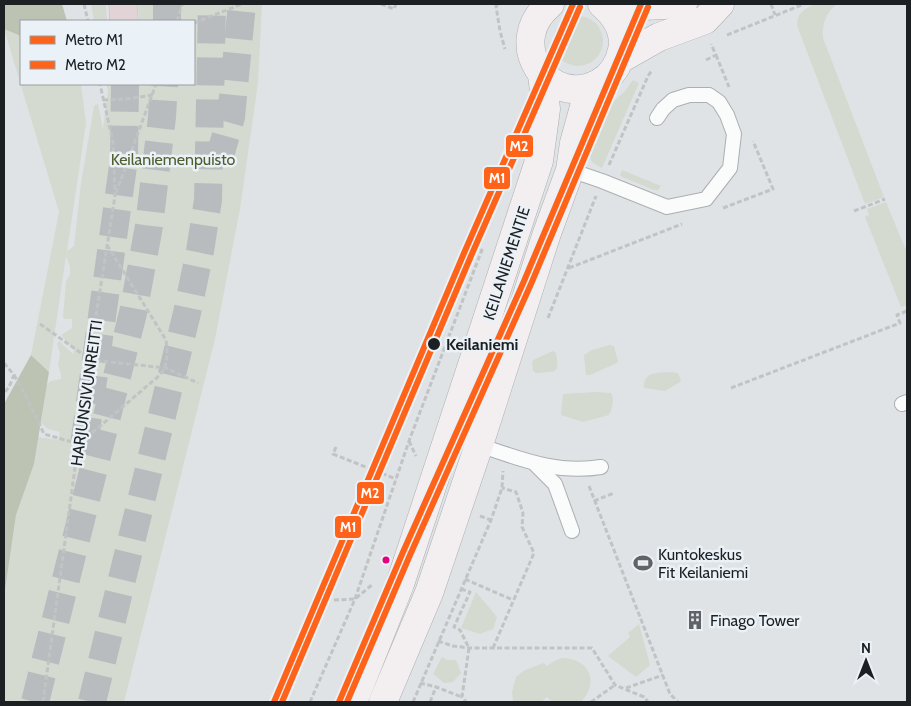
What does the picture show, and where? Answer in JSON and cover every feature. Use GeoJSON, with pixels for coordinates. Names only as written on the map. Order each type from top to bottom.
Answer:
{"type":"FeatureCollection","features":[{"type":"Feature","properties":{"kind":"highway"},"geometry":{"type":"LineString","coordinates":[[124,4],[124,20]]}},
{"type":"Feature","properties":{"kind":"street"},"geometry":{"type":"LineString","coordinates":[[550,4],[537,19],[530,38],[531,51],[535,63],[542,74],[553,83],[566,88],[580,89],[594,86],[605,79],[614,70],[620,59],[623,47],[623,34],[619,22],[608,7]]}},
{"type":"Feature","properties":{"kind":"street"},"geometry":{"type":"LineString","coordinates":[[608,7],[683,4]]}},
{"type":"Feature","properties":{"kind":"street"},"geometry":{"type":"LineString","coordinates":[[620,59],[659,38],[705,20],[720,4]]}},
{"type":"Feature","properties":{"kind":"street","name":"KEILANIEMENTIE"},"geometry":{"type":"LineString","coordinates":[[353,702],[400,584],[539,161],[546,109],[542,74]]}},
{"type":"Feature","properties":{"kind":"street","name":"KEILANIEMENTIE"},"geometry":{"type":"LineString","coordinates":[[383,702],[491,449],[546,236],[570,170],[574,143],[584,107],[594,86]]}},
{"type":"Feature","properties":{"kind":"lane"},"geometry":{"type":"LineString","coordinates":[[570,170],[667,207],[706,199],[730,168],[734,134],[727,115],[719,102],[709,95],[689,95],[673,100],[657,118]]}},
{"type":"Feature","properties":{"kind":"lane"},"geometry":{"type":"LineString","coordinates":[[491,449],[535,464],[582,470],[600,467]]}},
{"type":"Feature","properties":{"kind":"lane"},"geometry":{"type":"LineString","coordinates":[[535,464],[555,484],[572,531]]}},
{"type":"Feature","properties":{"kind":"path"},"geometry":{"type":"LineString","coordinates":[[84,4],[88,20]]}},
{"type":"Feature","properties":{"kind":"path"},"geometry":{"type":"LineString","coordinates":[[177,20],[182,4]]}},
{"type":"Feature","properties":{"kind":"path"},"geometry":{"type":"LineString","coordinates":[[195,23],[242,4]]}},
{"type":"Feature","properties":{"kind":"path"},"geometry":{"type":"LineString","coordinates":[[381,4],[394,9],[396,4]]}},
{"type":"Feature","properties":{"kind":"path"},"geometry":{"type":"LineString","coordinates":[[498,4],[496,6],[500,31],[508,56]]}},
{"type":"Feature","properties":{"kind":"path"},"geometry":{"type":"LineString","coordinates":[[771,4],[775,15]]}},
{"type":"Feature","properties":{"kind":"path"},"geometry":{"type":"LineString","coordinates":[[719,38],[804,4]]}},
{"type":"Feature","properties":{"kind":"path"},"geometry":{"type":"LineString","coordinates":[[710,41],[720,65]]}},
{"type":"Feature","properties":{"kind":"path"},"geometry":{"type":"LineString","coordinates":[[706,60],[716,55]]}},
{"type":"Feature","properties":{"kind":"path","name":"HARJUNSIVUNREITTI"},"geometry":{"type":"LineString","coordinates":[[43,702],[115,196],[113,142],[100,85]]}},
{"type":"Feature","properties":{"kind":"path"},"geometry":{"type":"LineString","coordinates":[[115,196],[156,85]]}},
{"type":"Feature","properties":{"kind":"path"},"geometry":{"type":"LineString","coordinates":[[104,100],[153,95]]}},
{"type":"Feature","properties":{"kind":"path"},"geometry":{"type":"LineString","coordinates":[[545,325],[602,181]]}},
{"type":"Feature","properties":{"kind":"path"},"geometry":{"type":"LineString","coordinates":[[854,211],[885,199]]}},
{"type":"Feature","properties":{"kind":"path"},"geometry":{"type":"LineString","coordinates":[[310,702],[355,599],[409,441],[481,250],[486,242]]}},
{"type":"Feature","properties":{"kind":"path"},"geometry":{"type":"LineString","coordinates":[[4,363],[14,375],[27,398],[44,434],[79,444],[160,376],[166,368],[168,352],[166,340],[107,245]]}},
{"type":"Feature","properties":{"kind":"path"},"geometry":{"type":"LineString","coordinates":[[475,247],[481,250]]}},
{"type":"Feature","properties":{"kind":"path"},"geometry":{"type":"LineString","coordinates":[[731,388],[900,324],[897,315],[907,311]]}},
{"type":"Feature","properties":{"kind":"path"},"geometry":{"type":"LineString","coordinates":[[40,324],[91,360],[166,368],[198,382]]}},
{"type":"Feature","properties":{"kind":"path"},"geometry":{"type":"LineString","coordinates":[[4,393],[14,375]]}},
{"type":"Feature","properties":{"kind":"path"},"geometry":{"type":"LineString","coordinates":[[409,441],[419,464]]}},
{"type":"Feature","properties":{"kind":"path"},"geometry":{"type":"LineString","coordinates":[[336,447],[333,454],[396,479]]}},
{"type":"Feature","properties":{"kind":"path"},"geometry":{"type":"LineString","coordinates":[[412,702],[491,520],[502,488],[491,449]]}},
{"type":"Feature","properties":{"kind":"path"},"geometry":{"type":"LineString","coordinates":[[493,648],[534,553],[522,527],[522,513],[516,492],[502,488]]}},
{"type":"Feature","properties":{"kind":"path"},"geometry":{"type":"LineString","coordinates":[[591,492],[670,694],[678,702]]}},
{"type":"Feature","properties":{"kind":"path"},"geometry":{"type":"LineString","coordinates":[[594,501],[612,494],[612,499]]}},
{"type":"Feature","properties":{"kind":"path"},"geometry":{"type":"LineString","coordinates":[[477,514],[491,520]]}},
{"type":"Feature","properties":{"kind":"path"},"geometry":{"type":"LineString","coordinates":[[465,579],[513,600]]}},
{"type":"Feature","properties":{"kind":"path"},"geometry":{"type":"LineString","coordinates":[[334,600],[355,599],[374,583]]}},
{"type":"Feature","properties":{"kind":"path"},"geometry":{"type":"LineString","coordinates":[[461,588],[470,592],[454,627],[460,630],[469,648],[462,697]]}},
{"type":"Feature","properties":{"kind":"path"},"geometry":{"type":"LineString","coordinates":[[445,644],[469,648],[592,648],[615,685],[644,697],[648,702]]}},
{"type":"Feature","properties":{"kind":"path"},"geometry":{"type":"LineString","coordinates":[[625,689],[663,675]]}},
{"type":"Feature","properties":{"kind":"path"},"geometry":{"type":"LineString","coordinates":[[420,684],[436,687],[462,697],[466,702]]}},
{"type":"Feature","properties":{"kind":"path"},"geometry":{"type":"LineString","coordinates":[[591,702],[615,685]]}},
{"type":"Feature","properties":{"kind":"path"},"geometry":{"type":"LineString","coordinates":[[430,702],[436,687]]}},
{"type":"Feature","properties":{"kind":"green space"},"geometry":{"type":"Polygon","coordinates":[[[4,4],[62,4],[67,20],[20,20],[20,36],[4,29],[4,4]]]}},
{"type":"Feature","properties":{"kind":"green space"},"geometry":{"type":"Polygon","coordinates":[[[91,4],[106,4],[107,20],[94,20],[91,4]]]}},
{"type":"Feature","properties":{"kind":"green space","name":"Keilaniemenpuisto"},"geometry":{"type":"Polygon","coordinates":[[[138,4],[262,4],[258,83],[240,209],[215,339],[124,702],[4,702],[4,597],[16,515],[34,464],[38,437],[58,440],[60,432],[48,429],[41,423],[47,384],[61,379],[58,365],[60,353],[57,344],[59,341],[73,354],[74,350],[61,335],[72,328],[72,319],[65,319],[63,317],[66,281],[70,274],[70,267],[66,256],[49,372],[31,355],[59,212],[21,85],[81,85],[86,123],[67,251],[74,246],[81,183],[94,106],[98,104],[103,129],[108,90],[106,85],[195,85],[195,20],[139,20],[138,4]]]}},
{"type":"Feature","properties":{"kind":"green space"},"geometry":{"type":"Polygon","coordinates":[[[815,4],[837,4],[830,11],[826,19],[823,28],[823,38],[884,197],[865,204],[798,28],[797,23],[801,13],[815,4]]]}},
{"type":"Feature","properties":{"kind":"green space"},"geometry":{"type":"Polygon","coordinates":[[[573,16],[583,16],[596,23],[603,36],[603,46],[596,59],[583,66],[573,66],[564,62],[557,55],[553,46],[553,36],[557,27],[564,20],[573,16]]]}},
{"type":"Feature","properties":{"kind":"green space","name":"Keilaniemenpuisto"},"geometry":{"type":"Polygon","coordinates":[[[4,29],[20,36],[20,82],[4,29]]]}},
{"type":"Feature","properties":{"kind":"green space"},"geometry":{"type":"Polygon","coordinates":[[[633,80],[639,83],[602,168],[592,162],[586,147],[594,119],[625,91],[633,80]]]}},
{"type":"Feature","properties":{"kind":"green space"},"geometry":{"type":"Polygon","coordinates":[[[622,170],[661,186],[658,190],[654,190],[620,176],[622,170]]]}},
{"type":"Feature","properties":{"kind":"green space"},"geometry":{"type":"Polygon","coordinates":[[[886,202],[905,248],[907,247],[907,305],[901,307],[865,217],[869,215],[867,209],[886,202]]]}},
{"type":"Feature","properties":{"kind":"green space"},"geometry":{"type":"Polygon","coordinates":[[[609,345],[614,346],[617,363],[586,375],[584,355],[592,350],[609,345]]]}},
{"type":"Feature","properties":{"kind":"green space"},"geometry":{"type":"Polygon","coordinates":[[[553,351],[556,353],[557,360],[555,371],[536,373],[533,371],[533,360],[553,351]]]}},
{"type":"Feature","properties":{"kind":"green space"},"geometry":{"type":"Polygon","coordinates":[[[31,355],[49,372],[34,464],[16,515],[4,597],[4,404],[31,355]]]}},
{"type":"Feature","properties":{"kind":"green space"},"geometry":{"type":"Polygon","coordinates":[[[678,373],[680,382],[665,391],[644,388],[646,378],[652,374],[678,373]]]}},
{"type":"Feature","properties":{"kind":"green space"},"geometry":{"type":"Polygon","coordinates":[[[611,393],[613,401],[609,415],[583,422],[561,415],[563,394],[611,393]]]}},
{"type":"Feature","properties":{"kind":"green space"},"geometry":{"type":"Polygon","coordinates":[[[476,592],[497,617],[493,629],[480,634],[461,628],[476,592]]]}},
{"type":"Feature","properties":{"kind":"green space"},"geometry":{"type":"Polygon","coordinates":[[[639,624],[650,665],[636,677],[608,656],[630,637],[628,633],[639,624]]]}},
{"type":"Feature","properties":{"kind":"green space"},"geometry":{"type":"Polygon","coordinates":[[[442,657],[447,660],[456,660],[461,673],[453,682],[444,683],[433,674],[442,657]]]}},
{"type":"Feature","properties":{"kind":"green space"},"geometry":{"type":"Polygon","coordinates":[[[562,658],[579,662],[588,672],[590,686],[582,701],[552,702],[547,697],[543,700],[545,702],[513,702],[512,692],[516,677],[525,670],[544,663],[547,666],[562,658]]]}},
{"type":"Feature","properties":{"kind":"tunnel"},"geometry":{"type":"LineString","coordinates":[[167,4],[167,20]]}},
{"type":"Feature","properties":{"kind":"tunnel"},"geometry":{"type":"LineString","coordinates":[[92,702],[187,313],[200,251],[208,200],[212,4]]}},
{"type":"Feature","properties":{"kind":"tunnel"},"geometry":{"type":"LineString","coordinates":[[218,163],[231,117],[242,4]]}},
{"type":"Feature","properties":{"kind":"tunnel"},"geometry":{"type":"LineString","coordinates":[[84,445],[124,159],[125,85]]}},
{"type":"Feature","properties":{"kind":"tunnel"},"geometry":{"type":"LineString","coordinates":[[35,702],[133,313],[149,226],[164,85]]}},
{"type":"Feature","properties":{"kind":"metro line","name":"M1"},"geometry":{"type":"LineString","coordinates":[[274,702],[464,253],[573,4]]}},
{"type":"Feature","properties":{"kind":"metro line","name":"M1"},"geometry":{"type":"LineString","coordinates":[[339,702],[403,552],[524,281],[641,4]]}},
{"type":"Feature","properties":{"kind":"metro line","name":"M2"},"geometry":{"type":"LineString","coordinates":[[282,702],[471,256],[580,7]]}},
{"type":"Feature","properties":{"kind":"metro line","name":"M2"},"geometry":{"type":"LineString","coordinates":[[347,702],[410,555],[531,284],[648,7]]}},
{"type":"Feature","properties":{"kind":"place","name":"Keilaniemi"},"geometry":{"type":"Point","coordinates":[434,344]}},
{"type":"Feature","properties":{"kind":"place","name":"Kuntokeskus Fit Keilaniemi"},"geometry":{"type":"Point","coordinates":[643,563]}},
{"type":"Feature","properties":{"kind":"place","name":"Finago Tower"},"geometry":{"type":"Point","coordinates":[695,620]}}]}
